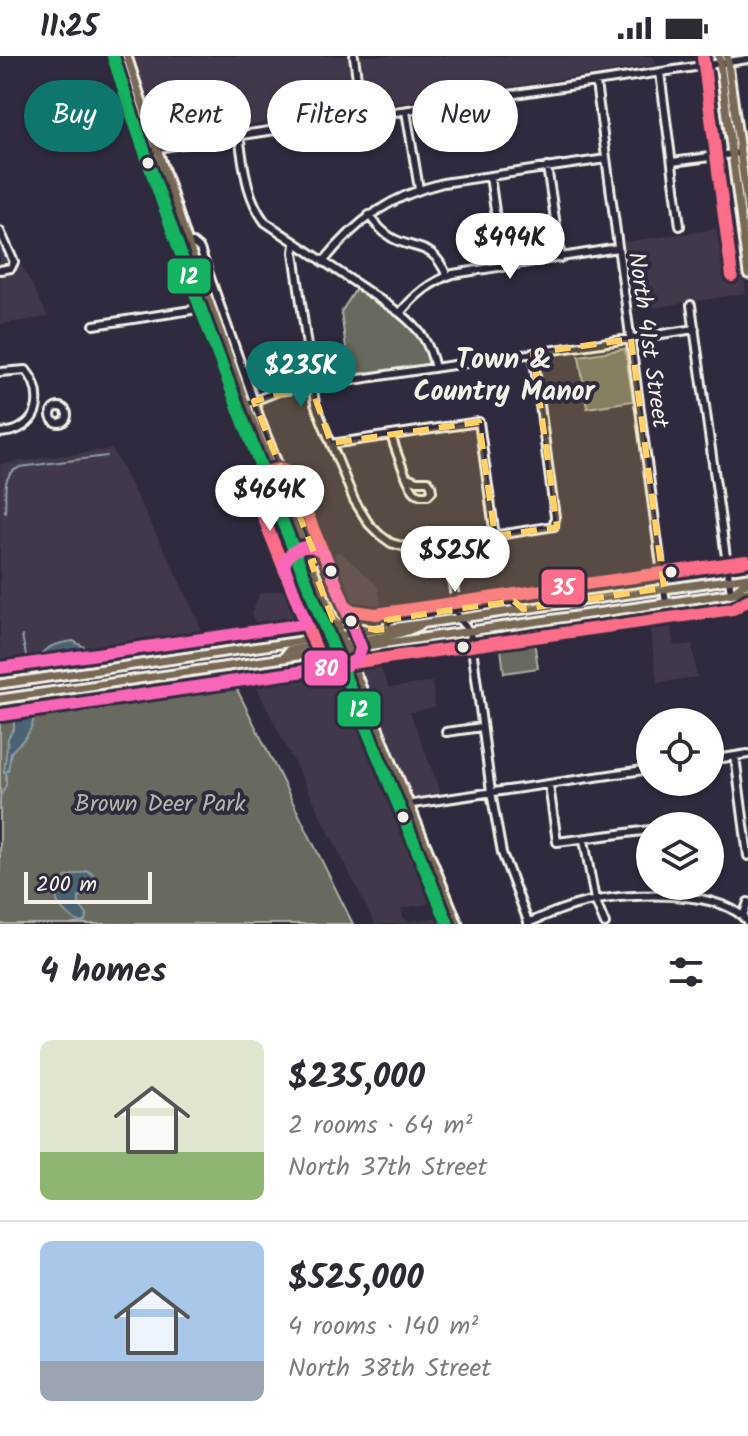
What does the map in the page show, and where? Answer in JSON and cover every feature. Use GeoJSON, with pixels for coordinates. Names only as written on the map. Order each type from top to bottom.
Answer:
{"type":"FeatureCollection","features":[{"type":"Feature","properties":{"kind":"main road"},"geometry":{"type":"LineString","coordinates":[[113,56],[140,135]]}},
{"type":"Feature","properties":{"kind":"main road"},"geometry":{"type":"LineString","coordinates":[[127,56],[140,98]]}},
{"type":"Feature","properties":{"kind":"main road"},"geometry":{"type":"LineString","coordinates":[[724,60],[748,274]]}},
{"type":"Feature","properties":{"kind":"main road"},"geometry":{"type":"LineString","coordinates":[[146,152],[237,407],[448,924]]}},
{"type":"Feature","properties":{"kind":"main road"},"geometry":{"type":"LineString","coordinates":[[157,152],[211,307],[313,561],[333,620],[458,924]]}},
{"type":"Feature","properties":{"kind":"main road"},"geometry":{"type":"LineString","coordinates":[[736,153],[748,211]]}},
{"type":"Feature","properties":{"kind":"main road"},"geometry":{"type":"LineString","coordinates":[[0,684],[343,643],[410,630],[457,614],[523,609],[748,577]]}},
{"type":"Feature","properties":{"kind":"main road"},"geometry":{"type":"LineString","coordinates":[[731,593],[748,583]]}},
{"type":"Feature","properties":{"kind":"main road"},"geometry":{"type":"LineString","coordinates":[[333,620],[342,625],[389,632],[470,632],[748,591]]}},
{"type":"Feature","properties":{"kind":"main road"},"geometry":{"type":"LineString","coordinates":[[0,699],[283,658],[289,650],[343,643],[376,630]]}},
{"type":"Feature","properties":{"kind":"street"},"geometry":{"type":"LineString","coordinates":[[354,56],[357,80]]}},
{"type":"Feature","properties":{"kind":"street"},"geometry":{"type":"LineString","coordinates":[[396,112],[660,73],[724,60],[748,59]]}},
{"type":"Feature","properties":{"kind":"street"},"geometry":{"type":"LineString","coordinates":[[660,73],[680,226]]}},
{"type":"Feature","properties":{"kind":"street","name":"North 41st Street"},"geometry":{"type":"LineString","coordinates":[[596,83],[666,603]]}},
{"type":"Feature","properties":{"kind":"street"},"geometry":{"type":"LineString","coordinates":[[406,111],[419,189]]}},
{"type":"Feature","properties":{"kind":"street"},"geometry":{"type":"LineString","coordinates":[[242,152],[249,195],[265,222],[400,313],[417,328],[430,347],[435,368]]}},
{"type":"Feature","properties":{"kind":"street"},"geometry":{"type":"LineString","coordinates":[[672,162],[736,153]]}},
{"type":"Feature","properties":{"kind":"street"},"geometry":{"type":"LineString","coordinates":[[323,262],[342,238],[369,215],[419,189],[606,159]]}},
{"type":"Feature","properties":{"kind":"street"},"geometry":{"type":"LineString","coordinates":[[547,167],[561,258]]}},
{"type":"Feature","properties":{"kind":"street"},"geometry":{"type":"LineString","coordinates":[[490,176],[503,267]]}},
{"type":"Feature","properties":{"kind":"street"},"geometry":{"type":"LineString","coordinates":[[369,215],[381,230],[393,238],[428,250],[447,276]]}},
{"type":"Feature","properties":{"kind":"street"},"geometry":{"type":"LineString","coordinates":[[0,231],[13,257],[13,266],[0,270]]}},
{"type":"Feature","properties":{"kind":"street"},"geometry":{"type":"LineString","coordinates":[[177,244],[188,243],[200,249],[250,402]]}},
{"type":"Feature","properties":{"kind":"street"},"geometry":{"type":"LineString","coordinates":[[295,244],[315,404],[354,500],[369,524],[391,543],[419,548],[554,526],[533,353]]}},
{"type":"Feature","properties":{"kind":"street"},"geometry":{"type":"LineString","coordinates":[[400,313],[420,291],[447,276],[618,248]]}},
{"type":"Feature","properties":{"kind":"street"},"geometry":{"type":"LineString","coordinates":[[691,305],[731,593]]}},
{"type":"Feature","properties":{"kind":"street"},"geometry":{"type":"LineString","coordinates":[[94,325],[211,307]]}},
{"type":"Feature","properties":{"kind":"street"},"geometry":{"type":"LineString","coordinates":[[237,407],[279,391],[695,329]]}},
{"type":"Feature","properties":{"kind":"street"},"geometry":{"type":"LineString","coordinates":[[0,372],[22,369],[29,372],[37,391],[37,408],[33,416],[24,426],[0,433]]}},
{"type":"Feature","properties":{"kind":"street"},"geometry":{"type":"LineString","coordinates":[[37,408],[51,413]]}},
{"type":"Feature","properties":{"kind":"street"},"geometry":{"type":"LineString","coordinates":[[331,444],[479,422],[495,536]]}},
{"type":"Feature","properties":{"kind":"street"},"geometry":{"type":"LineString","coordinates":[[391,435],[407,477]]}},
{"type":"Feature","properties":{"kind":"street"},"geometry":{"type":"LineString","coordinates":[[447,543],[457,614],[470,632],[502,853],[528,924],[558,910],[595,900],[680,896],[718,903],[743,916],[748,923]]}},
{"type":"Feature","properties":{"kind":"street"},"geometry":{"type":"LineString","coordinates":[[389,632],[394,619],[457,614]]}},
{"type":"Feature","properties":{"kind":"street"},"geometry":{"type":"LineString","coordinates":[[446,732],[482,727]]}},
{"type":"Feature","properties":{"kind":"street"},"geometry":{"type":"LineString","coordinates":[[724,758],[748,754]]}},
{"type":"Feature","properties":{"kind":"street"},"geometry":{"type":"LineString","coordinates":[[735,756],[748,856]]}},
{"type":"Feature","properties":{"kind":"street"},"geometry":{"type":"LineString","coordinates":[[399,806],[636,771]]}},
{"type":"Feature","properties":{"kind":"street"},"geometry":{"type":"LineString","coordinates":[[549,785],[557,842],[636,832]]}},
{"type":"Feature","properties":{"kind":"street"},"geometry":{"type":"LineString","coordinates":[[584,840],[595,900],[605,924]]}},
{"type":"Feature","properties":{"kind":"street"},"geometry":{"type":"LineString","coordinates":[[743,916],[748,902]]}},
{"type":"Feature","properties":{"kind":"highlighted area"},"geometry":{"type":"Polygon","coordinates":[[[631,339],[664,588],[523,609],[514,601],[457,609],[387,620],[387,629],[376,630],[333,620],[311,562],[317,560],[254,401],[311,386],[331,443],[479,422],[495,536],[557,527],[533,353],[631,339]]]}},
{"type":"Feature","properties":{"kind":"shaded area"},"geometry":{"type":"Polygon","coordinates":[[[132,56],[651,56],[656,65],[518,85],[518,80],[412,80],[412,101],[396,103],[396,80],[267,80],[267,122],[251,125],[251,80],[140,82],[132,56]]]}},
{"type":"Feature","properties":{"kind":"shaded area"},"geometry":{"type":"Polygon","coordinates":[[[737,226],[746,293],[633,311],[624,242],[737,226]]]}},
{"type":"Feature","properties":{"kind":"shaded area"},"geometry":{"type":"Polygon","coordinates":[[[0,241],[8,262],[22,266],[48,317],[0,324],[0,241]]]}},
{"type":"Feature","properties":{"kind":"shaded area"},"geometry":{"type":"Polygon","coordinates":[[[112,449],[199,623],[208,655],[0,684],[0,464],[112,449]]]}},
{"type":"Feature","properties":{"kind":"shaded area"},"geometry":{"type":"Polygon","coordinates":[[[340,552],[378,586],[383,621],[364,624],[342,621],[317,561],[340,552]]]}},
{"type":"Feature","properties":{"kind":"shaded area"},"geometry":{"type":"Polygon","coordinates":[[[299,588],[316,628],[262,635],[251,614],[260,593],[299,588]]]}},
{"type":"Feature","properties":{"kind":"shaded area"},"geometry":{"type":"Polygon","coordinates":[[[666,595],[674,646],[692,644],[697,677],[657,683],[646,598],[666,595]]]}},
{"type":"Feature","properties":{"kind":"shaded area"},"geometry":{"type":"Polygon","coordinates":[[[368,639],[389,688],[432,682],[435,707],[410,712],[443,799],[405,805],[444,900],[401,908],[408,922],[449,913],[454,924],[375,924],[242,658],[368,639]]]}},
{"type":"Feature","properties":{"kind":"green space"},"geometry":{"type":"Polygon","coordinates":[[[356,289],[412,329],[420,339],[429,366],[350,377],[341,312],[356,289]]]}},
{"type":"Feature","properties":{"kind":"green space"},"geometry":{"type":"Polygon","coordinates":[[[625,349],[633,401],[587,408],[579,356],[625,349]]]}},
{"type":"Feature","properties":{"kind":"green space"},"geometry":{"type":"Polygon","coordinates":[[[532,627],[538,668],[504,673],[499,633],[532,627]]]}},
{"type":"Feature","properties":{"kind":"green space","name":"Brown Deer Park"},"geometry":{"type":"Polygon","coordinates":[[[228,671],[353,924],[0,924],[0,703],[228,671]]]}},
{"type":"Feature","properties":{"kind":"water"},"geometry":{"type":"Polygon","coordinates":[[[73,641],[92,651],[95,657],[44,668],[37,665],[45,650],[73,641]]]}},
{"type":"Feature","properties":{"kind":"water"},"geometry":{"type":"Polygon","coordinates":[[[29,705],[36,709],[32,726],[11,752],[8,771],[4,772],[14,718],[17,712],[29,705]]]}},
{"type":"Feature","properties":{"kind":"water"},"geometry":{"type":"Polygon","coordinates":[[[87,871],[93,874],[97,884],[79,898],[79,904],[87,915],[81,923],[62,909],[56,893],[64,879],[87,871]]]}},
{"type":"Feature","properties":{"kind":"waterway"},"geometry":{"type":"LineString","coordinates":[[5,512],[7,480],[20,467],[107,456]]}},
{"type":"Feature","properties":{"kind":"waterway"},"geometry":{"type":"LineString","coordinates":[[22,636],[30,675]]}},
{"type":"Feature","properties":{"kind":"waterway"},"geometry":{"type":"LineString","coordinates":[[0,674],[15,674]]}},
{"type":"Feature","properties":{"kind":"waterway"},"geometry":{"type":"LineString","coordinates":[[0,797],[6,785],[6,772]]}},
{"type":"Feature","properties":{"kind":"transit line","name":"12"},"geometry":{"type":"LineString","coordinates":[[113,56],[174,236],[256,454],[448,924]]}},
{"type":"Feature","properties":{"kind":"transit line","name":"35"},"geometry":{"type":"LineString","coordinates":[[703,58],[732,276]]}},
{"type":"Feature","properties":{"kind":"transit line","name":"35"},"geometry":{"type":"LineString","coordinates":[[746,561],[376,614],[347,610],[291,475],[284,470],[272,470],[259,476],[254,483],[254,494],[319,656],[330,666],[733,609],[748,600]]}},
{"type":"Feature","properties":{"kind":"transit line","name":"80"},"geometry":{"type":"LineString","coordinates":[[0,668],[306,624],[284,566],[290,554],[308,547],[325,555],[361,648],[358,658],[347,665],[2,715]]}},
{"type":"Feature","properties":{"kind":"district","name":"Town & Country Manor"},"geometry":{"type":"Point","coordinates":[504,374]}}]}
